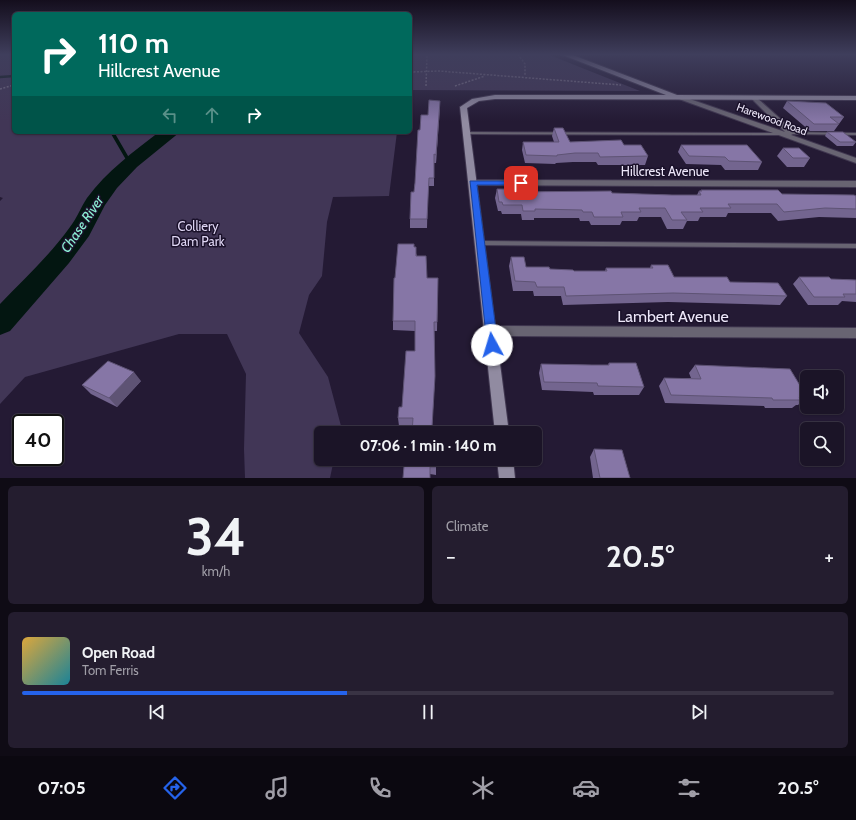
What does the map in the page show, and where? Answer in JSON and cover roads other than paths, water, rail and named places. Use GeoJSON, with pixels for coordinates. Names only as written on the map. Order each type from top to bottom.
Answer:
{"type":"FeatureCollection","features":[{"type":"Feature","properties":{"kind":"street"},"geometry":{"type":"LineString","coordinates":[[623,76],[681,98]]}},
{"type":"Feature","properties":{"kind":"street"},"geometry":{"type":"LineString","coordinates":[[501,426],[463,107],[470,101],[478,98],[496,97],[722,99],[856,98]]}},
{"type":"Feature","properties":{"kind":"street","name":"Harewood Road"},"geometry":{"type":"LineString","coordinates":[[681,98],[856,161]]}},
{"type":"Feature","properties":{"kind":"street"},"geometry":{"type":"LineString","coordinates":[[718,112],[712,103],[715,100],[722,99]]}},
{"type":"Feature","properties":{"kind":"street"},"geometry":{"type":"LineString","coordinates":[[755,99],[791,133]]}},
{"type":"Feature","properties":{"kind":"street"},"geometry":{"type":"LineString","coordinates":[[780,134],[791,133]]}},
{"type":"Feature","properties":{"kind":"street","name":"Hillcrest Avenue"},"geometry":{"type":"LineString","coordinates":[[473,183],[856,184]]}},
{"type":"Feature","properties":{"kind":"street","name":"Lambert Avenue"},"geometry":{"type":"LineString","coordinates":[[491,331],[856,333]]}},
{"type":"Feature","properties":{"kind":"street"},"geometry":{"type":"LineString","coordinates":[[506,466],[507,478]]}},
{"type":"Feature","properties":{"kind":"lane"},"geometry":{"type":"LineString","coordinates":[[466,133],[780,134]]}},
{"type":"Feature","properties":{"kind":"lane"},"geometry":{"type":"LineString","coordinates":[[791,133],[856,134]]}},
{"type":"Feature","properties":{"kind":"lane"},"geometry":{"type":"LineString","coordinates":[[480,243],[856,246]]}},
{"type":"Feature","properties":{"kind":"waterway"},"geometry":{"type":"LineString","coordinates":[[0,77],[10,76]]}},
{"type":"Feature","properties":{"kind":"waterway"},"geometry":{"type":"LineString","coordinates":[[113,134],[130,163]]}},
{"type":"Feature","properties":{"kind":"waterway","name":"Chase River"},"geometry":{"type":"LineString","coordinates":[[0,323],[60,257],[81,230],[95,203],[110,184],[130,163],[168,134]]}},
{"type":"Feature","properties":{"kind":"park label","name":"Colliery Dam Park"},"geometry":{"type":"Point","coordinates":[198,234]}}]}
